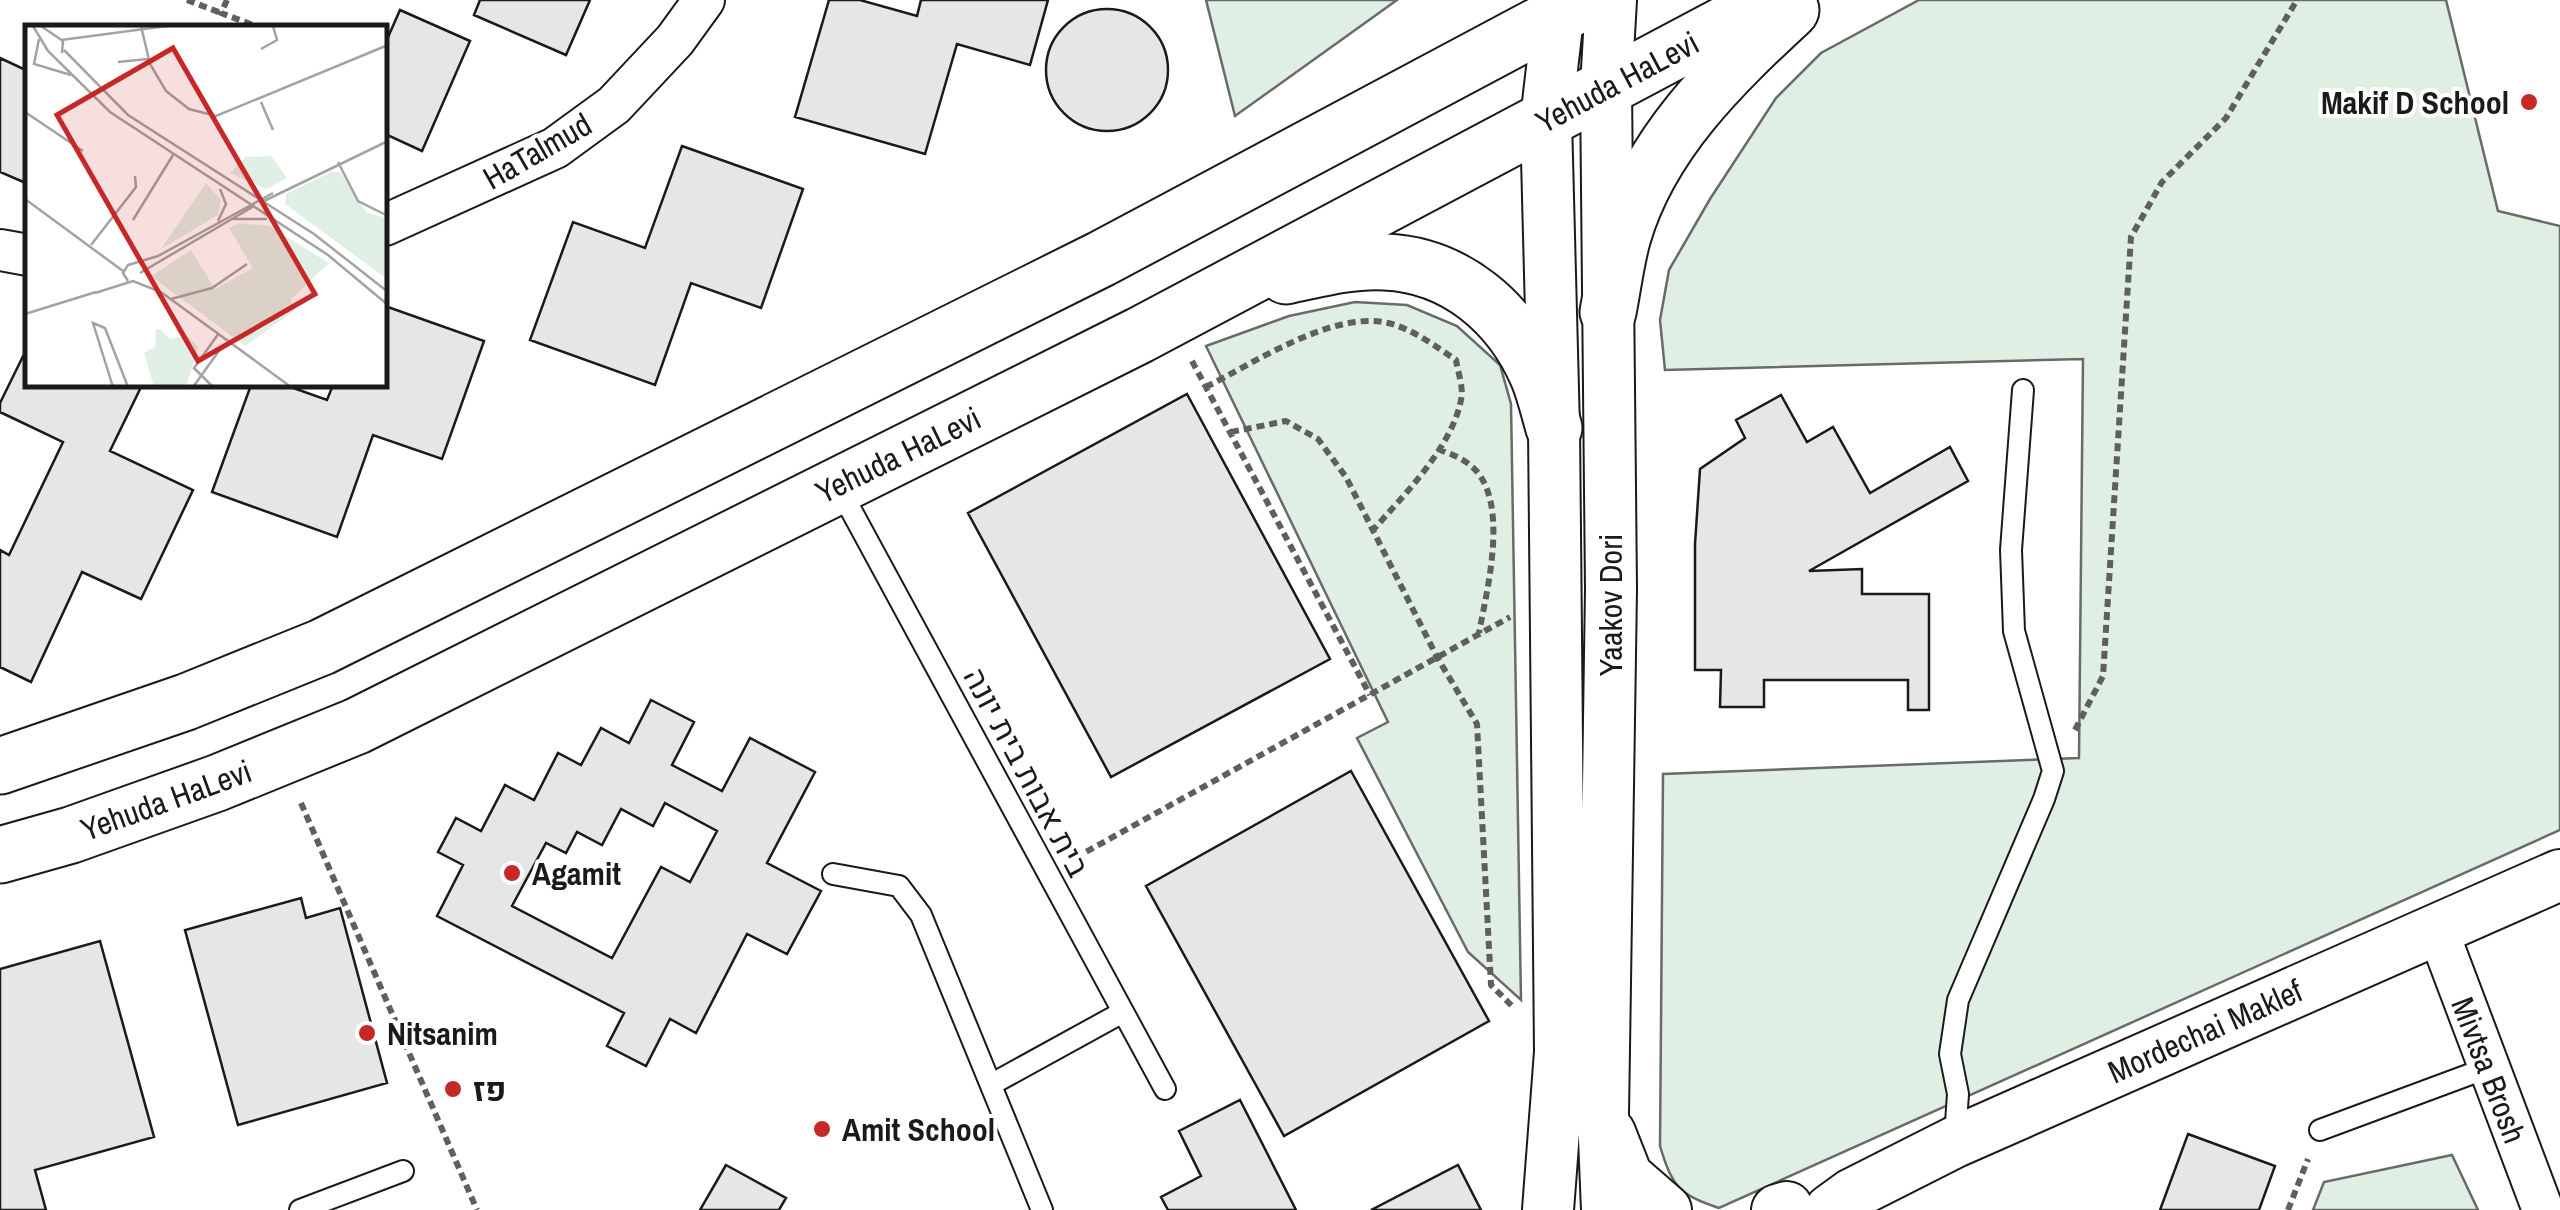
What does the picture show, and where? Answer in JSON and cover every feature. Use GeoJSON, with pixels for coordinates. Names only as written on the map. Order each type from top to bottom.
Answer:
{"type":"FeatureCollection","features":[{"type":"Feature","properties":{"kind":"main road","name":"Yehuda HaLevi"},"geometry":{"type":"LineString","coordinates":[[0,855],[72,835],[357,726],[1171,320],[1771,0]]}},
{"type":"Feature","properties":{"kind":"main road"},"geometry":{"type":"LineString","coordinates":[[1608,312],[1623,237],[1640,190],[1667,144],[1701,100],[1802,0]]}},
{"type":"Feature","properties":{"kind":"main road"},"geometry":{"type":"LineString","coordinates":[[0,766],[186,702],[322,647],[1101,259],[1568,5]]}},
{"type":"Feature","properties":{"kind":"main road"},"geometry":{"type":"LineString","coordinates":[[1229,288],[1366,262],[1389,262],[1434,272],[1490,304],[1514,333],[1538,376],[1554,428]]}},
{"type":"Feature","properties":{"kind":"street","name":"HaTalmud"},"geometry":{"type":"LineString","coordinates":[[388,224],[555,148],[614,105],[674,40],[704,0]]}},
{"type":"Feature","properties":{"kind":"street","name":"Yaakov Dori"},"geometry":{"type":"LineString","coordinates":[[1606,1210],[1603,1114],[1610,589],[1606,87],[1610,0]]}},
{"type":"Feature","properties":{"kind":"street","name":"Yaakov Dori"},"geometry":{"type":"LineString","coordinates":[[1548,1210],[1560,1052],[1554,428],[1546,120],[1568,5]]}},
{"type":"Feature","properties":{"kind":"street"},"geometry":{"type":"LineString","coordinates":[[0,250],[25,254]]}},
{"type":"Feature","properties":{"kind":"street","name":"Mordechai Maklef"},"geometry":{"type":"LineString","coordinates":[[1806,1206],[2560,875]]}},
{"type":"Feature","properties":{"kind":"street","name":"Mivtsa Brosh"},"geometry":{"type":"LineString","coordinates":[[2436,929],[2544,1210]]}},
{"type":"Feature","properties":{"kind":"street"},"geometry":{"type":"LineString","coordinates":[[1603,1114],[1627,1176],[1666,1210]]}},
{"type":"Feature","properties":{"kind":"lane"},"geometry":{"type":"LineString","coordinates":[[1955,1142],[1958,1094],[1950,1054],[1958,1000],[2053,770],[2014,631],[2011,550],[2023,390]]}},
{"type":"Feature","properties":{"kind":"lane","name":"בית אבות בית יונה"},"geometry":{"type":"LineString","coordinates":[[837,485],[1164,1089]]}},
{"type":"Feature","properties":{"kind":"lane"},"geometry":{"type":"LineString","coordinates":[[833,874],[899,886],[921,915],[1042,1210]]}},
{"type":"Feature","properties":{"kind":"lane"},"geometry":{"type":"LineString","coordinates":[[992,1084],[1123,1012]]}},
{"type":"Feature","properties":{"kind":"lane"},"geometry":{"type":"LineString","coordinates":[[2320,1130],[2487,1068]]}},
{"type":"Feature","properties":{"kind":"lane"},"geometry":{"type":"LineString","coordinates":[[300,1210],[404,1171]]}},
{"type":"Feature","properties":{"kind":"path"},"geometry":{"type":"LineString","coordinates":[[188,0],[252,25]]}},
{"type":"Feature","properties":{"kind":"path"},"geometry":{"type":"LineString","coordinates":[[222,13],[227,0]]}},
{"type":"Feature","properties":{"kind":"path"},"geometry":{"type":"LineString","coordinates":[[2053,770],[2103,676],[2131,237],[2162,182],[2226,118],[2298,0]]}},
{"type":"Feature","properties":{"kind":"path"},"geometry":{"type":"LineString","coordinates":[[1171,320],[1370,695]]}},
{"type":"Feature","properties":{"kind":"path"},"geometry":{"type":"LineString","coordinates":[[1206,387],[1339,324],[1386,322],[1426,339],[1456,360],[1463,395],[1454,423],[1416,482],[1373,530]]}},
{"type":"Feature","properties":{"kind":"path"},"geometry":{"type":"LineString","coordinates":[[1230,432],[1286,421],[1318,439],[1346,477],[1437,658],[1476,724],[1491,985],[1560,1052]]}},
{"type":"Feature","properties":{"kind":"path"},"geometry":{"type":"LineString","coordinates":[[1438,449],[1470,463],[1488,491],[1494,526],[1479,635]]}},
{"type":"Feature","properties":{"kind":"path"},"geometry":{"type":"LineString","coordinates":[[1048,873],[1555,592]]}},
{"type":"Feature","properties":{"kind":"path"},"geometry":{"type":"LineString","coordinates":[[282,757],[477,1210]]}},
{"type":"Feature","properties":{"kind":"path"},"geometry":{"type":"LineString","coordinates":[[2288,1210],[2320,1130]]}},
{"type":"Feature","properties":{"kind":"green space"},"geometry":{"type":"Polygon","coordinates":[[[1206,0],[1397,0],[1235,116],[1206,0]]]}},
{"type":"Feature","properties":{"kind":"green space"},"geometry":{"type":"Polygon","coordinates":[[[1919,0],[2446,0],[2498,211],[2560,226],[2560,830],[1719,1208],[1679,1187],[1660,1146],[1663,774],[2079,758],[2083,359],[1665,370],[1660,320],[1669,270],[1776,98],[1821,53],[1919,0]]]}},
{"type":"Feature","properties":{"kind":"green space"},"geometry":{"type":"Polygon","coordinates":[[[1355,302],[1407,305],[1457,326],[1500,365],[1511,404],[1521,1000],[1468,952],[1357,738],[1388,722],[1206,346],[1289,316],[1355,302]]]}},
{"type":"Feature","properties":{"kind":"green space"},"geometry":{"type":"Polygon","coordinates":[[[2452,1155],[2478,1210],[2313,1210],[2324,1182],[2452,1155]]]}},
{"type":"Feature","properties":{"kind":"building"},"geometry":{"type":"Polygon","coordinates":[[[480,0],[590,0],[566,55],[474,15],[480,0]]]}},
{"type":"Feature","properties":{"kind":"building"},"geometry":{"type":"Polygon","coordinates":[[[829,0],[860,0],[917,16],[921,0],[1048,0],[1030,65],[957,44],[925,154],[795,117],[829,0]]]}},
{"type":"Feature","properties":{"kind":"building"},"geometry":{"type":"Polygon","coordinates":[[[1107,9],[1130,13],[1150,27],[1164,47],[1168,70],[1164,93],[1150,113],[1130,127],[1107,131],[1084,127],[1064,113],[1050,93],[1046,70],[1050,47],[1064,27],[1084,13],[1107,9]]]}},
{"type":"Feature","properties":{"kind":"building"},"geometry":{"type":"Polygon","coordinates":[[[400,10],[470,41],[422,151],[388,135],[388,37],[400,10]]]}},
{"type":"Feature","properties":{"kind":"building"},"geometry":{"type":"Polygon","coordinates":[[[0,58],[25,70],[25,183],[0,172],[0,58]]]}},
{"type":"Feature","properties":{"kind":"building"},"geometry":{"type":"Polygon","coordinates":[[[682,146],[803,189],[761,308],[691,283],[655,385],[530,340],[573,222],[645,248],[682,146]]]}},
{"type":"Feature","properties":{"kind":"building"},"geometry":{"type":"Polygon","coordinates":[[[388,307],[484,341],[442,459],[373,435],[337,537],[212,492],[250,388],[293,388],[327,400],[332,388],[388,388],[388,307]]]}},
{"type":"Feature","properties":{"kind":"building"},"geometry":{"type":"Polygon","coordinates":[[[25,352],[25,388],[141,388],[110,451],[193,490],[141,599],[82,572],[31,682],[0,667],[0,550],[9,555],[63,442],[0,412],[0,403],[25,352]]]}},
{"type":"Feature","properties":{"kind":"building"},"geometry":{"type":"Polygon","coordinates":[[[1187,394],[1330,659],[1111,777],[968,513],[1187,394]]]}},
{"type":"Feature","properties":{"kind":"building"},"geometry":{"type":"Polygon","coordinates":[[[1781,395],[1807,442],[1833,427],[1870,493],[1950,447],[1968,481],[1809,571],[1862,569],[1862,594],[1929,594],[1929,710],[1908,710],[1908,680],[1764,680],[1764,707],[1720,707],[1721,670],[1695,670],[1695,544],[1700,469],[1745,438],[1736,420],[1781,395]]]}},
{"type":"Feature","properties":{"kind":"building"},"geometry":{"type":"Polygon","coordinates":[[[651,700],[694,722],[672,765],[722,791],[750,738],[815,772],[767,863],[821,891],[787,954],[747,934],[696,1033],[670,1019],[646,1066],[607,1046],[624,1013],[437,916],[463,865],[438,852],[456,818],[481,831],[505,785],[534,800],[558,753],[581,765],[601,728],[629,743],[651,700]],[[665,803],[653,826],[621,809],[602,845],[577,832],[566,853],[546,843],[512,906],[612,958],[661,867],[690,882],[717,831],[665,803]]]}},
{"type":"Feature","properties":{"kind":"building"},"geometry":{"type":"Polygon","coordinates":[[[1351,771],[1489,1021],[1284,1136],[1146,886],[1351,771]]]}},
{"type":"Feature","properties":{"kind":"building"},"geometry":{"type":"Polygon","coordinates":[[[301,898],[306,918],[340,908],[387,1083],[238,1125],[185,930],[301,898]]]}},
{"type":"Feature","properties":{"kind":"building"},"geometry":{"type":"Polygon","coordinates":[[[100,941],[154,1137],[35,1170],[46,1210],[0,1210],[0,969],[100,941]]]}},
{"type":"Feature","properties":{"kind":"building"},"geometry":{"type":"Polygon","coordinates":[[[1240,1100],[1296,1210],[1168,1210],[1161,1197],[1201,1176],[1179,1131],[1240,1100]]]}},
{"type":"Feature","properties":{"kind":"building"},"geometry":{"type":"Polygon","coordinates":[[[2188,1134],[2275,1166],[2259,1210],[2160,1210],[2188,1134]]]}},
{"type":"Feature","properties":{"kind":"building"},"geometry":{"type":"Polygon","coordinates":[[[726,1165],[786,1198],[779,1210],[700,1210],[726,1165]]]}},
{"type":"Feature","properties":{"kind":"building"},"geometry":{"type":"Polygon","coordinates":[[[1458,1165],[1481,1210],[1371,1210],[1458,1165]]]}},
{"type":"Feature","properties":{"kind":"place","name":"Makif D School"},"geometry":{"type":"Point","coordinates":[2529,102]}},
{"type":"Feature","properties":{"kind":"place","name":"Agamit"},"geometry":{"type":"Point","coordinates":[512,873]}},
{"type":"Feature","properties":{"kind":"place","name":"Nitsanim"},"geometry":{"type":"Point","coordinates":[367,1033]}},
{"type":"Feature","properties":{"kind":"place","name":"פז"},"geometry":{"type":"Point","coordinates":[453,1089]}},
{"type":"Feature","properties":{"kind":"place","name":"Amit School"},"geometry":{"type":"Point","coordinates":[822,1129]}}]}
